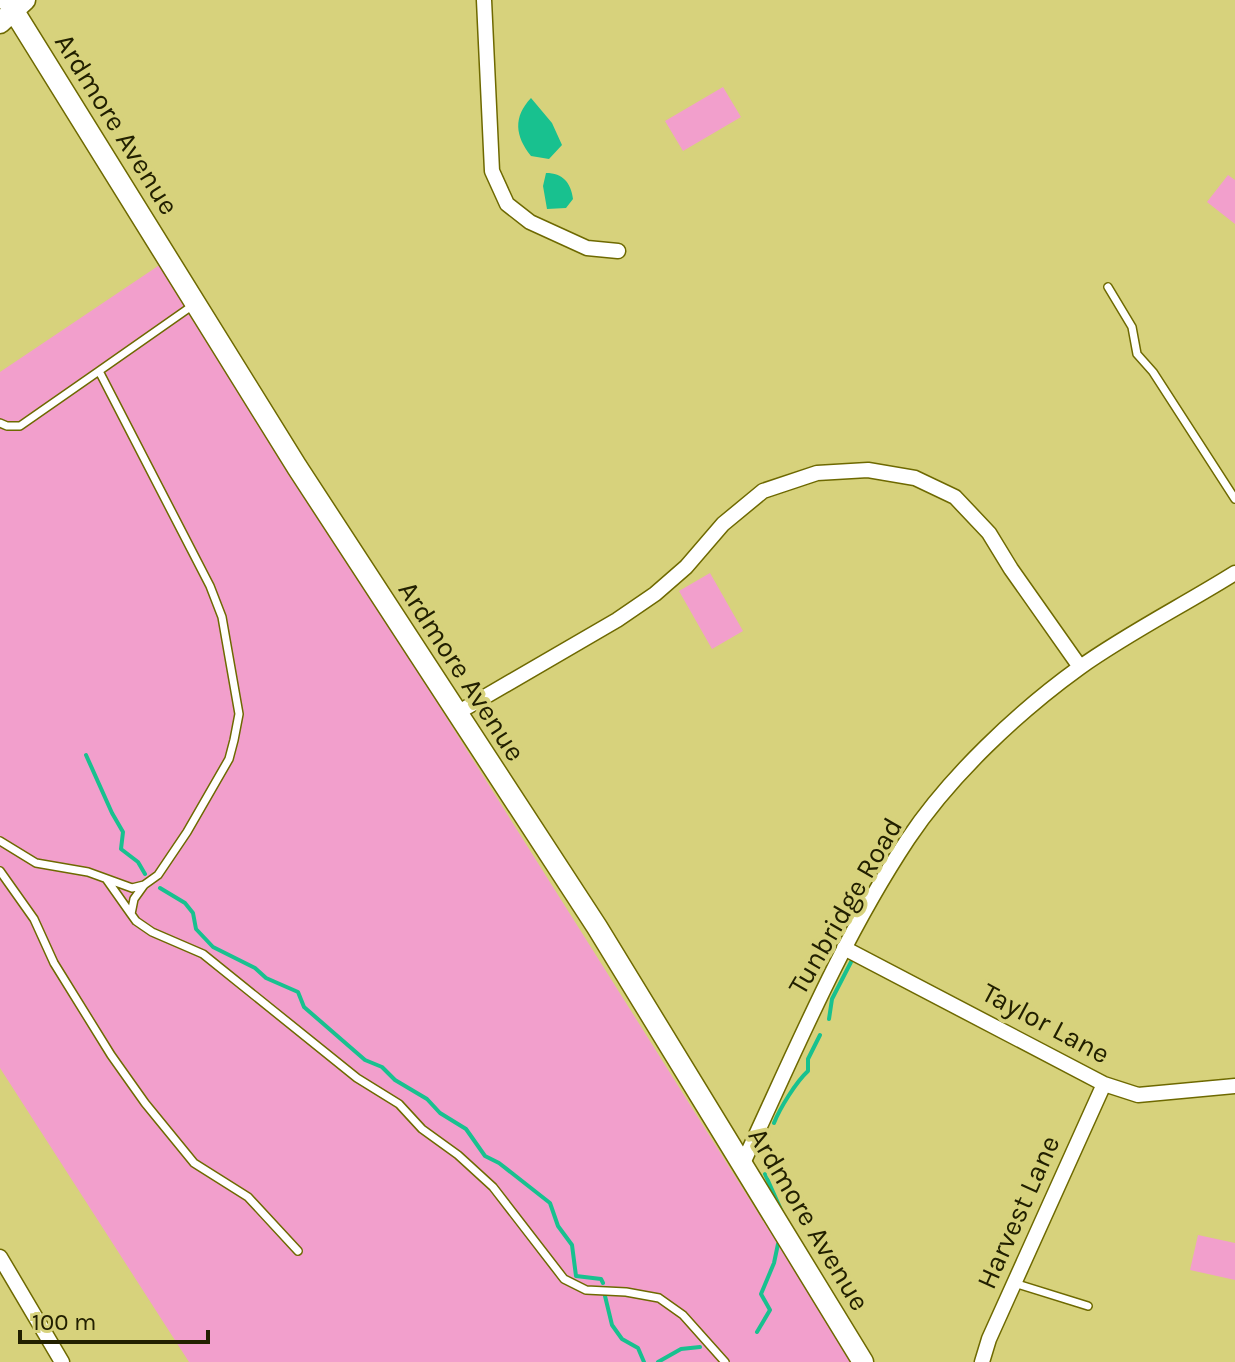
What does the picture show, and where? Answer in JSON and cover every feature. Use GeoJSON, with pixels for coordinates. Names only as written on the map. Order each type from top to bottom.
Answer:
{"type":"FeatureCollection","features":[{"type":"Feature","properties":{"kind":"street"},"geometry":{"type":"LineString","coordinates":[[484,0],[492,171],[507,204],[530,222],[587,248],[618,251]]}},
{"type":"Feature","properties":{"kind":"street","name":"Ardmore Avenue"},"geometry":{"type":"LineString","coordinates":[[12,8],[297,467],[597,927],[863,1362]]}},
{"type":"Feature","properties":{"kind":"street"},"geometry":{"type":"LineString","coordinates":[[457,713],[617,620],[655,594],[686,567],[723,524],[763,491],[817,473],[868,470],[915,478],[955,497],[989,533],[1080,667]]}},
{"type":"Feature","properties":{"kind":"street","name":"Tunbridge Road"},"geometry":{"type":"LineString","coordinates":[[743,1163],[844,948],[909,838],[957,779],[1021,715],[1080,667],[1235,573]]}},
{"type":"Feature","properties":{"kind":"street","name":"Taylor Lane"},"geometry":{"type":"LineString","coordinates":[[844,948],[1104,1084],[1138,1095],[1235,1086]]}},
{"type":"Feature","properties":{"kind":"street","name":"Harvest Lane"},"geometry":{"type":"LineString","coordinates":[[982,1362],[989,1339],[1104,1084]]}},
{"type":"Feature","properties":{"kind":"street"},"geometry":{"type":"LineString","coordinates":[[0,1257],[62,1362]]}},
{"type":"Feature","properties":{"kind":"lane"},"geometry":{"type":"LineString","coordinates":[[1108,287],[1132,327],[1137,354],[1153,372],[1235,499]]}},
{"type":"Feature","properties":{"kind":"lane"},"geometry":{"type":"LineString","coordinates":[[0,423],[20,426],[189,308]]}},
{"type":"Feature","properties":{"kind":"lane"},"geometry":{"type":"LineString","coordinates":[[99,371],[210,586],[222,617],[239,714],[229,759],[168,861],[134,899],[131,914]]}},
{"type":"Feature","properties":{"kind":"lane"},"geometry":{"type":"LineString","coordinates":[[0,841],[36,863],[88,872],[132,888],[144,885]]}},
{"type":"Feature","properties":{"kind":"lane"},"geometry":{"type":"LineString","coordinates":[[0,871],[34,919],[54,963],[104,1044],[145,1103],[194,1163],[248,1197],[298,1251]]}},
{"type":"Feature","properties":{"kind":"lane"},"geometry":{"type":"LineString","coordinates":[[106,879],[136,921],[152,932],[203,954],[357,1078],[399,1104],[422,1129],[458,1155],[493,1187],[564,1279],[586,1290],[659,1298],[683,1315],[725,1362]]}},
{"type":"Feature","properties":{"kind":"lane"},"geometry":{"type":"LineString","coordinates":[[1014,1283],[1088,1306]]}},
{"type":"Feature","properties":{"kind":"shaded area"},"geometry":{"type":"Polygon","coordinates":[[[723,87],[741,117],[683,151],[665,121],[723,87]]]}},
{"type":"Feature","properties":{"kind":"shaded area"},"geometry":{"type":"Polygon","coordinates":[[[531,98],[552,123],[562,145],[549,159],[531,156],[519,134],[521,112],[531,98]]]}},
{"type":"Feature","properties":{"kind":"shaded area"},"geometry":{"type":"Polygon","coordinates":[[[546,173],[561,177],[568,184],[573,199],[566,208],[547,209],[543,186],[546,173]]]}},
{"type":"Feature","properties":{"kind":"shaded area"},"geometry":{"type":"Polygon","coordinates":[[[1228,175],[1235,180],[1235,224],[1207,202],[1228,175]]]}},
{"type":"Feature","properties":{"kind":"shaded area"},"geometry":{"type":"Polygon","coordinates":[[[161,264],[852,1362],[189,1362],[0,1068],[0,372],[161,264]]]}},
{"type":"Feature","properties":{"kind":"shaded area"},"geometry":{"type":"Polygon","coordinates":[[[710,573],[743,631],[712,649],[679,591],[710,573]]]}},
{"type":"Feature","properties":{"kind":"shaded area"},"geometry":{"type":"Polygon","coordinates":[[[1198,1235],[1235,1243],[1235,1280],[1190,1270],[1198,1235]]]}},
{"type":"Feature","properties":{"kind":"waterway"},"geometry":{"type":"LineString","coordinates":[[86,755],[123,832],[121,849],[138,862],[145,874]]}},
{"type":"Feature","properties":{"kind":"waterway"},"geometry":{"type":"LineString","coordinates":[[160,888],[185,903],[193,913],[196,929],[213,947],[255,968],[266,978],[298,992],[304,1007],[365,1060],[382,1067],[395,1080],[427,1099],[440,1113],[466,1129],[485,1156],[499,1163],[550,1203],[558,1226],[572,1245],[576,1276],[601,1279],[603,1283]]}},
{"type":"Feature","properties":{"kind":"waterway"},"geometry":{"type":"LineString","coordinates":[[829,1019],[832,999],[851,962]]}},
{"type":"Feature","properties":{"kind":"waterway"},"geometry":{"type":"LineString","coordinates":[[774,1123],[808,1071],[808,1059],[820,1035]]}},
{"type":"Feature","properties":{"kind":"waterway"},"geometry":{"type":"LineString","coordinates":[[765,1174],[782,1212]]}},
{"type":"Feature","properties":{"kind":"waterway"},"geometry":{"type":"LineString","coordinates":[[757,1332],[770,1310],[761,1294],[778,1244]]}},
{"type":"Feature","properties":{"kind":"waterway"},"geometry":{"type":"LineString","coordinates":[[605,1296],[612,1325],[622,1339],[638,1348],[644,1362]]}},
{"type":"Feature","properties":{"kind":"waterway"},"geometry":{"type":"LineString","coordinates":[[658,1362],[681,1349],[700,1347]]}}]}
